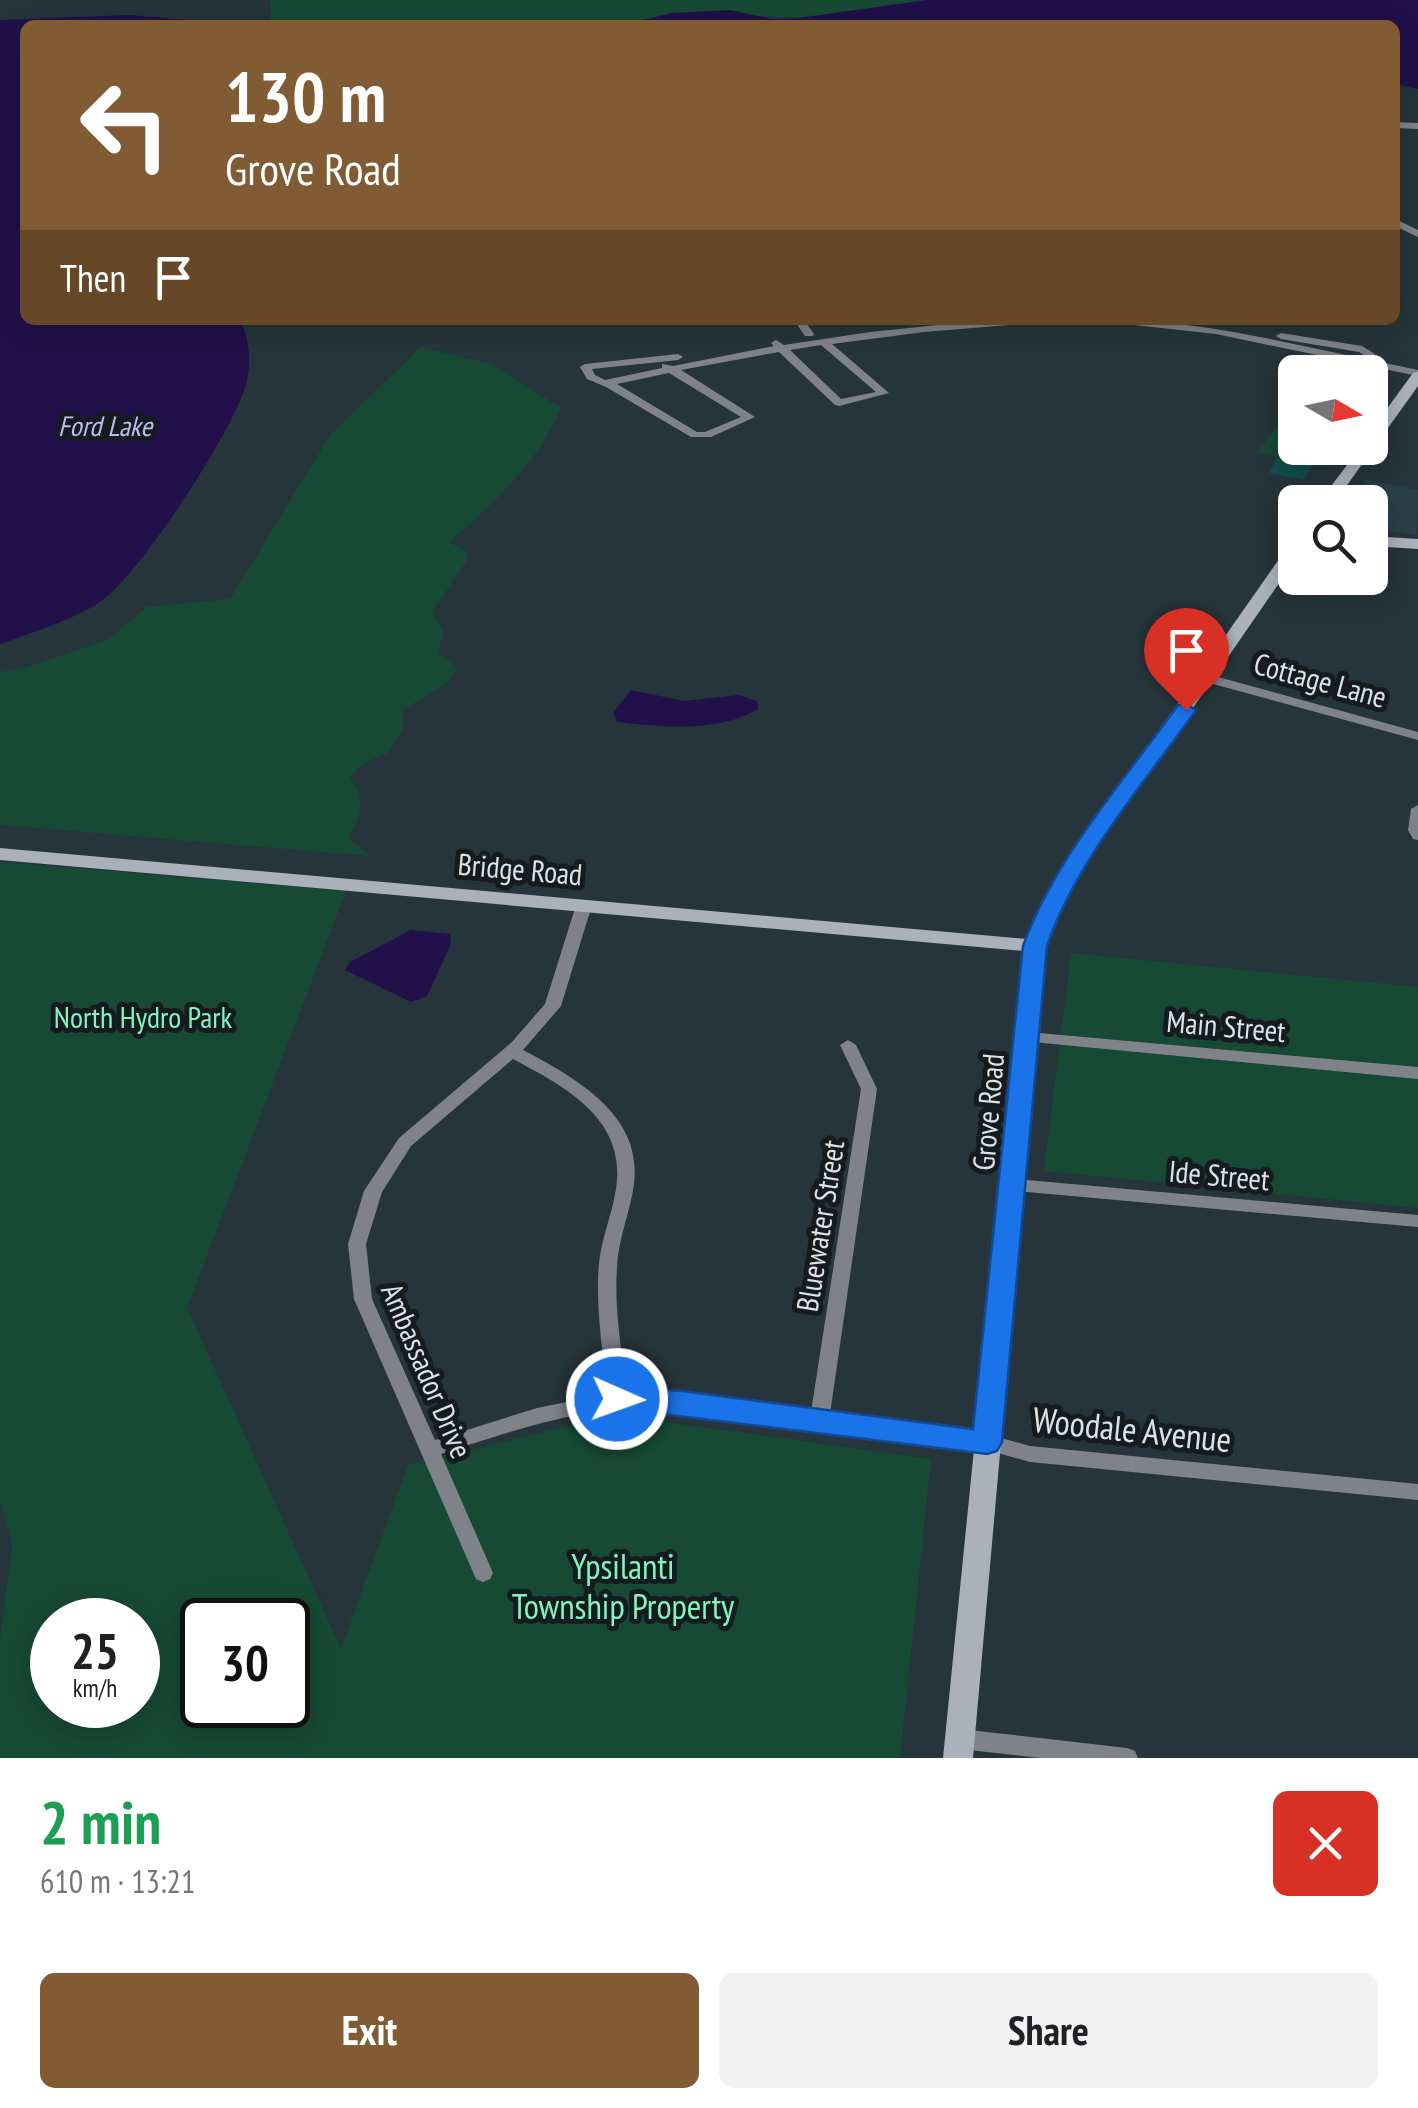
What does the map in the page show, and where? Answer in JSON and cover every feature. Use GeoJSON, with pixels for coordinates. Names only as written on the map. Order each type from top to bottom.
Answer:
{"type":"FeatureCollection","features":[{"type":"Feature","properties":{"kind":"main road"},"geometry":{"type":"LineString","coordinates":[[1388,417],[1418,374]]}},
{"type":"Feature","properties":{"kind":"main road"},"geometry":{"type":"LineString","coordinates":[[1388,542],[1418,544]]}},
{"type":"Feature","properties":{"kind":"main road","name":"Grove Road"},"geometry":{"type":"LineString","coordinates":[[959,1748],[1035,946],[1045,918],[1077,863],[1278,573]]}},
{"type":"Feature","properties":{"kind":"main road","name":"Bridge Road"},"geometry":{"type":"LineString","coordinates":[[0,854],[1035,946]]}},
{"type":"Feature","properties":{"kind":"street"},"geometry":{"type":"LineString","coordinates":[[803,325],[810,334]]}},
{"type":"Feature","properties":{"kind":"street"},"geometry":{"type":"LineString","coordinates":[[606,383],[664,365],[810,334],[902,325]]}},
{"type":"Feature","properties":{"kind":"street"},"geometry":{"type":"LineString","coordinates":[[1181,325],[1362,349],[1365,355]]}},
{"type":"Feature","properties":{"kind":"street"},"geometry":{"type":"LineString","coordinates":[[1210,325],[1351,355]]}},
{"type":"Feature","properties":{"kind":"street"},"geometry":{"type":"LineString","coordinates":[[776,344],[822,341],[858,327]]}},
{"type":"Feature","properties":{"kind":"street"},"geometry":{"type":"LineString","coordinates":[[1278,336],[1297,344]]}},
{"type":"Feature","properties":{"kind":"street"},"geometry":{"type":"LineString","coordinates":[[776,344],[838,402],[884,394],[822,341]]}},
{"type":"Feature","properties":{"kind":"street"},"geometry":{"type":"LineString","coordinates":[[1388,361],[1418,364]]}},
{"type":"Feature","properties":{"kind":"street"},"geometry":{"type":"LineString","coordinates":[[664,365],[749,416],[706,435],[695,435],[591,378],[585,367],[664,365]]}},
{"type":"Feature","properties":{"kind":"street"},"geometry":{"type":"LineString","coordinates":[[1388,365],[1418,374]]}},
{"type":"Feature","properties":{"kind":"street","name":"Cottage Lane"},"geometry":{"type":"LineString","coordinates":[[1208,678],[1418,736]]}},
{"type":"Feature","properties":{"kind":"street"},"geometry":{"type":"LineString","coordinates":[[1418,809],[1418,836]]}},
{"type":"Feature","properties":{"kind":"street","name":"Ambassador Drive"},"geometry":{"type":"LineString","coordinates":[[483,1573],[363,1300],[356,1244],[373,1191],[405,1142],[512,1051],[538,1027],[553,1006],[584,905]]}},
{"type":"Feature","properties":{"kind":"street","name":"Main Street"},"geometry":{"type":"LineString","coordinates":[[1028,1037],[1418,1073]]}},
{"type":"Feature","properties":{"kind":"street","name":"Bluewater Street"},"geometry":{"type":"LineString","coordinates":[[819,1420],[869,1089],[848,1045]]}},
{"type":"Feature","properties":{"kind":"street"},"geometry":{"type":"LineString","coordinates":[[512,1051],[581,1090],[609,1122],[626,1158],[626,1180],[608,1258],[617,1399]]}},
{"type":"Feature","properties":{"kind":"street","name":"Ide Street"},"geometry":{"type":"LineString","coordinates":[[1014,1185],[1418,1221]]}},
{"type":"Feature","properties":{"kind":"street","name":"Woodale Avenue"},"geometry":{"type":"LineString","coordinates":[[428,1450],[541,1414],[617,1399],[681,1402],[987,1442],[1030,1454],[1418,1492]]}},
{"type":"Feature","properties":{"kind":"street"},"geometry":{"type":"LineString","coordinates":[[959,1748],[1126,1758]]}},
{"type":"Feature","properties":{"kind":"shaded area"},"geometry":{"type":"Polygon","coordinates":[[[1367,480],[1418,490],[1417,535],[1388,531],[1388,485],[1363,485],[1367,480]]]}},
{"type":"Feature","properties":{"kind":"green space"},"geometry":{"type":"Polygon","coordinates":[[[271,0],[927,0],[799,18],[270,20],[271,0]]]}},
{"type":"Feature","properties":{"kind":"green space"},"geometry":{"type":"Polygon","coordinates":[[[421,347],[491,364],[561,408],[540,446],[513,481],[449,542],[465,551],[467,560],[432,612],[443,632],[438,654],[458,668],[447,683],[401,711],[404,727],[389,752],[363,764],[350,777],[360,808],[348,838],[370,856],[0,825],[0,672],[24,668],[109,639],[147,607],[230,599],[331,434],[421,347]]]}},
{"type":"Feature","properties":{"kind":"green space"},"geometry":{"type":"Polygon","coordinates":[[[1275,429],[1278,430],[1278,457],[1257,452],[1275,429]]]}},
{"type":"Feature","properties":{"kind":"green space"},"geometry":{"type":"Polygon","coordinates":[[[0,862],[346,891],[187,1308],[341,1649],[408,1465],[614,1415],[931,1459],[900,1758],[0,1758],[0,1640],[12,1545],[0,1500],[0,862]]]}},
{"type":"Feature","properties":{"kind":"green space"},"geometry":{"type":"Polygon","coordinates":[[[1071,953],[1418,987],[1418,1208],[1044,1171],[1071,953]]]}},
{"type":"Feature","properties":{"kind":"water"},"geometry":{"type":"Polygon","coordinates":[[[927,0],[1418,0],[1418,89],[1400,85],[1400,20],[643,20],[672,13],[730,10],[772,19],[927,0]]]}},
{"type":"Feature","properties":{"kind":"water","name":"Ford Lake"},"geometry":{"type":"Polygon","coordinates":[[[130,15],[189,20],[20,20],[20,325],[242,325],[249,364],[239,402],[206,464],[161,532],[117,587],[78,614],[0,644],[0,20],[130,15]]]}},
{"type":"Feature","properties":{"kind":"water"},"geometry":{"type":"Polygon","coordinates":[[[631,690],[684,701],[739,695],[757,701],[758,709],[743,717],[708,725],[617,722],[613,713],[631,690]]]}},
{"type":"Feature","properties":{"kind":"water"},"geometry":{"type":"Polygon","coordinates":[[[411,930],[450,934],[451,944],[427,996],[411,1002],[345,970],[350,962],[411,930]]]}},
{"type":"Feature","properties":{"kind":"building"},"geometry":{"type":"Polygon","coordinates":[[[1278,457],[1278,465],[1312,465],[1304,480],[1269,473],[1278,457]]]}},
{"type":"Feature","properties":{"kind":"route"},"geometry":{"type":"LineString","coordinates":[[617,1399],[681,1402],[987,1442],[1035,946],[1045,918],[1085,850],[1186,710]]}},
{"type":"Feature","properties":{"kind":"park label","name":"North Hydro Park"},"geometry":{"type":"Point","coordinates":[143,1018]}},
{"type":"Feature","properties":{"kind":"park label","name":"Ypsilanti Township Property"},"geometry":{"type":"Point","coordinates":[623,1587]}}]}
